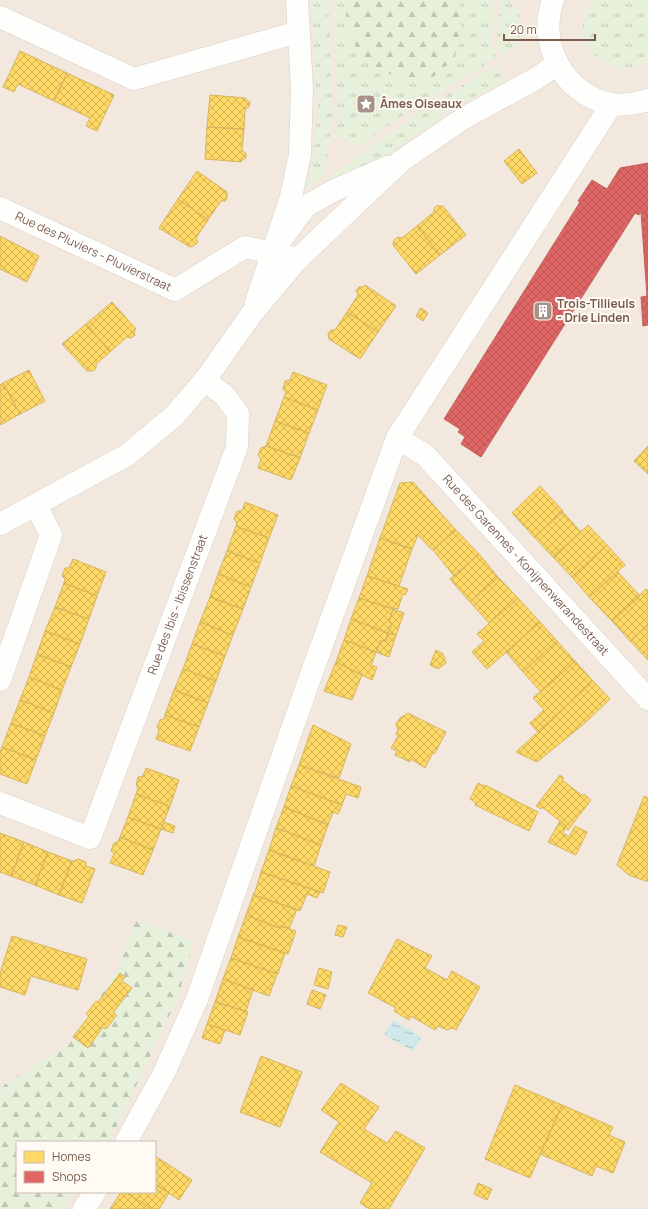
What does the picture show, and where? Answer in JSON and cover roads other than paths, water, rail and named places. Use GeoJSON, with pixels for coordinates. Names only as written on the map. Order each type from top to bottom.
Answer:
{"type":"FeatureCollection","features":[{"type":"Feature","properties":{"kind":"street"},"geometry":{"type":"LineString","coordinates":[[253,312],[291,197],[300,154],[302,88],[297,0]]}},
{"type":"Feature","properties":{"kind":"street"},"geometry":{"type":"LineString","coordinates":[[553,0],[550,9],[548,38],[557,64],[572,84],[593,98],[612,104],[635,104],[648,100]]}},
{"type":"Feature","properties":{"kind":"street"},"geometry":{"type":"LineString","coordinates":[[0,17],[134,79],[298,32]]}},
{"type":"Feature","properties":{"kind":"street"},"geometry":{"type":"LineString","coordinates":[[3,516],[36,505],[127,455],[174,416],[205,380],[253,312],[298,259],[401,161],[464,118],[537,78],[557,64]]}},
{"type":"Feature","properties":{"kind":"street"},"geometry":{"type":"LineString","coordinates":[[127,1141],[164,1073],[197,999],[310,675],[396,438],[612,104]]}},
{"type":"Feature","properties":{"kind":"street"},"geometry":{"type":"LineString","coordinates":[[272,252],[306,206],[333,191],[401,161]]}},
{"type":"Feature","properties":{"kind":"street","name":"Rue des Pluviers - Pluvierstraat"},"geometry":{"type":"LineString","coordinates":[[0,208],[174,290],[245,247],[272,252]]}},
{"type":"Feature","properties":{"kind":"street"},"geometry":{"type":"LineString","coordinates":[[272,252],[298,259]]}},
{"type":"Feature","properties":{"kind":"street","name":"Rue des Ibis - Ibissenstraat"},"geometry":{"type":"LineString","coordinates":[[0,803],[90,838],[238,447],[238,414],[225,396],[205,380]]}},
{"type":"Feature","properties":{"kind":"street","name":"Rue des Garennes - Konijnenwarandestraat"},"geometry":{"type":"LineString","coordinates":[[396,438],[425,455],[648,699]]}},
{"type":"Feature","properties":{"kind":"street"},"geometry":{"type":"LineString","coordinates":[[0,680],[51,536],[36,505]]}},
{"type":"Feature","properties":{"kind":"street"},"geometry":{"type":"LineString","coordinates":[[84,1209],[94,1193]]}},
{"type":"Feature","properties":{"kind":"water"},"geometry":{"type":"Polygon","coordinates":[[[393,1020],[422,1037],[413,1051],[384,1035],[393,1020]]]}},
{"type":"Feature","properties":{"kind":"place","name":"Âmes Oiseaux"},"geometry":{"type":"Point","coordinates":[366,104]}},
{"type":"Feature","properties":{"kind":"place","name":"Trois-Tillieuls - Drie Linden"},"geometry":{"type":"Point","coordinates":[543,311]}}]}
